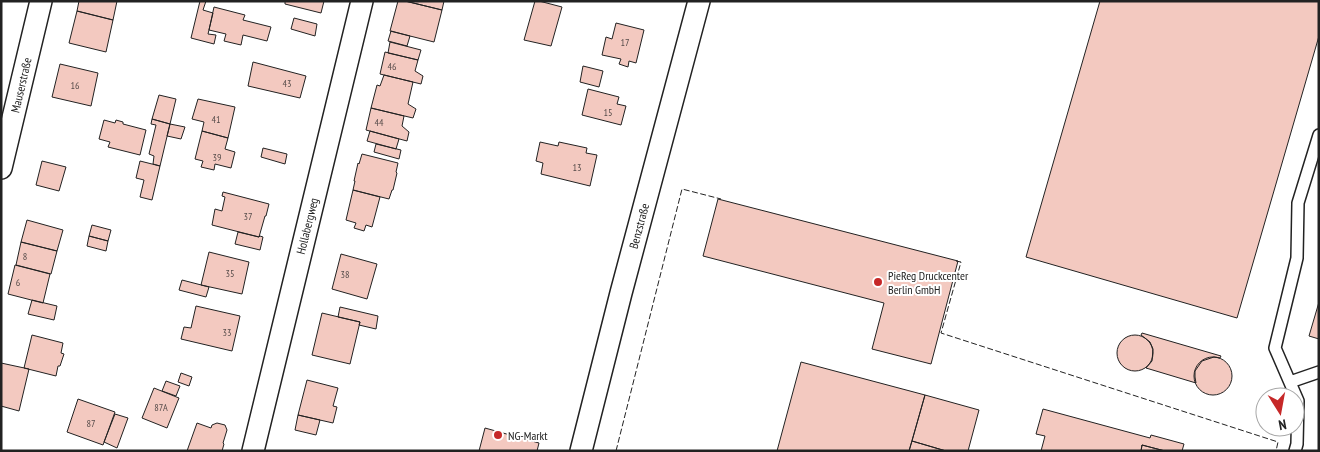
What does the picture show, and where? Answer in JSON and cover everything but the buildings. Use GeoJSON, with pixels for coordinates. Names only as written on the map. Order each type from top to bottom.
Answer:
{"type":"FeatureCollection","features":[{"type":"Feature","properties":{"kind":"street","name":"Mauserstraße"},"geometry":{"type":"LineString","coordinates":[[1,168],[41,1]]}},
{"type":"Feature","properties":{"kind":"street","name":"Hollabergweg"},"geometry":{"type":"LineString","coordinates":[[253,451],[362,1]]}},
{"type":"Feature","properties":{"kind":"street","name":"Benzstraße"},"geometry":{"type":"LineString","coordinates":[[581,451],[699,1]]}},
{"type":"Feature","properties":{"kind":"lane"},"geometry":{"type":"LineString","coordinates":[[1295,451],[1298,401],[1275,348],[1297,258],[1298,203],[1319,135]]}},
{"type":"Feature","properties":{"kind":"lane"},"geometry":{"type":"LineString","coordinates":[[1290,382],[1319,372]]}},
{"type":"Feature","properties":{"kind":"fence"},"geometry":{"type":"LineString","coordinates":[[616,451],[682,189],[721,199]]}},
{"type":"Feature","properties":{"kind":"fence"},"geometry":{"type":"LineString","coordinates":[[956,261],[961,262],[941,333],[1278,442],[1276,451]]}},
{"type":"Feature","properties":{"kind":"place","name":"PieReg Druckcenter Berlin GmbH"},"geometry":{"type":"Point","coordinates":[878,282]}},
{"type":"Feature","properties":{"kind":"place","name":"NG-Markt"},"geometry":{"type":"Point","coordinates":[498,435]}}]}
